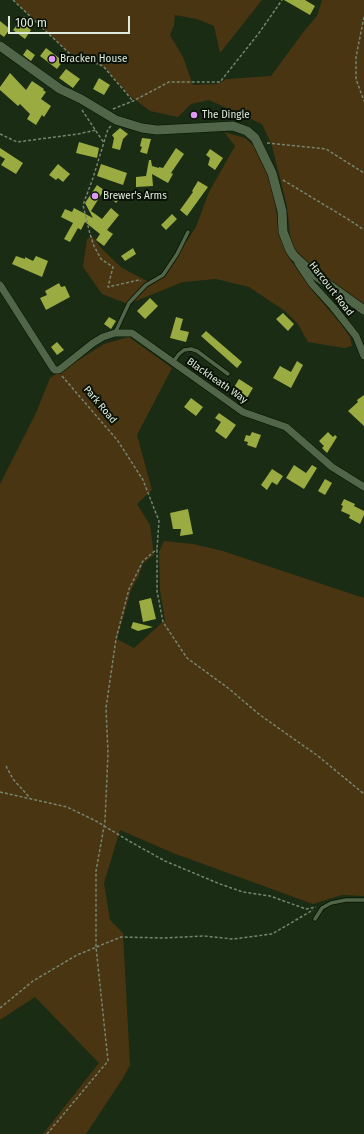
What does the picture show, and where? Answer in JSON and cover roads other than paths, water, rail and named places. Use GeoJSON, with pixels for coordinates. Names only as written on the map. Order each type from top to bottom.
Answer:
{"type":"FeatureCollection","features":[{"type":"Feature","properties":{"kind":"main road"},"geometry":{"type":"LineString","coordinates":[[0,46],[60,89],[81,99],[116,120],[142,128],[157,130],[233,126],[247,131],[255,138],[264,153],[272,173],[282,212],[284,232],[290,250],[294,256],[315,276],[364,310]]}},
{"type":"Feature","properties":{"kind":"street","name":"Harcourt Road"},"geometry":{"type":"LineString","coordinates":[[294,256],[312,284],[356,336],[364,356]]}},
{"type":"Feature","properties":{"kind":"street","name":"Blackheath Way"},"geometry":{"type":"LineString","coordinates":[[0,285],[53,368],[59,370],[93,343],[103,337],[115,333],[132,333],[243,412],[286,427],[332,467],[364,487]]}},
{"type":"Feature","properties":{"kind":"lane"},"geometry":{"type":"LineString","coordinates":[[115,333],[129,302],[146,285],[163,275],[177,254],[188,232]]}},
{"type":"Feature","properties":{"kind":"lane"},"geometry":{"type":"LineString","coordinates":[[173,362],[184,350],[191,349],[197,351],[228,374]]}},
{"type":"Feature","properties":{"kind":"lane"},"geometry":{"type":"LineString","coordinates":[[315,919],[322,908],[330,903],[346,900],[364,900]]}},
{"type":"Feature","properties":{"kind":"place","name":"Bracken House"},"geometry":{"type":"Point","coordinates":[52,59]}},
{"type":"Feature","properties":{"kind":"place","name":"The Dingle"},"geometry":{"type":"Point","coordinates":[194,115]}},
{"type":"Feature","properties":{"kind":"place","name":"Brewer's Arms"},"geometry":{"type":"Point","coordinates":[95,196]}}]}
